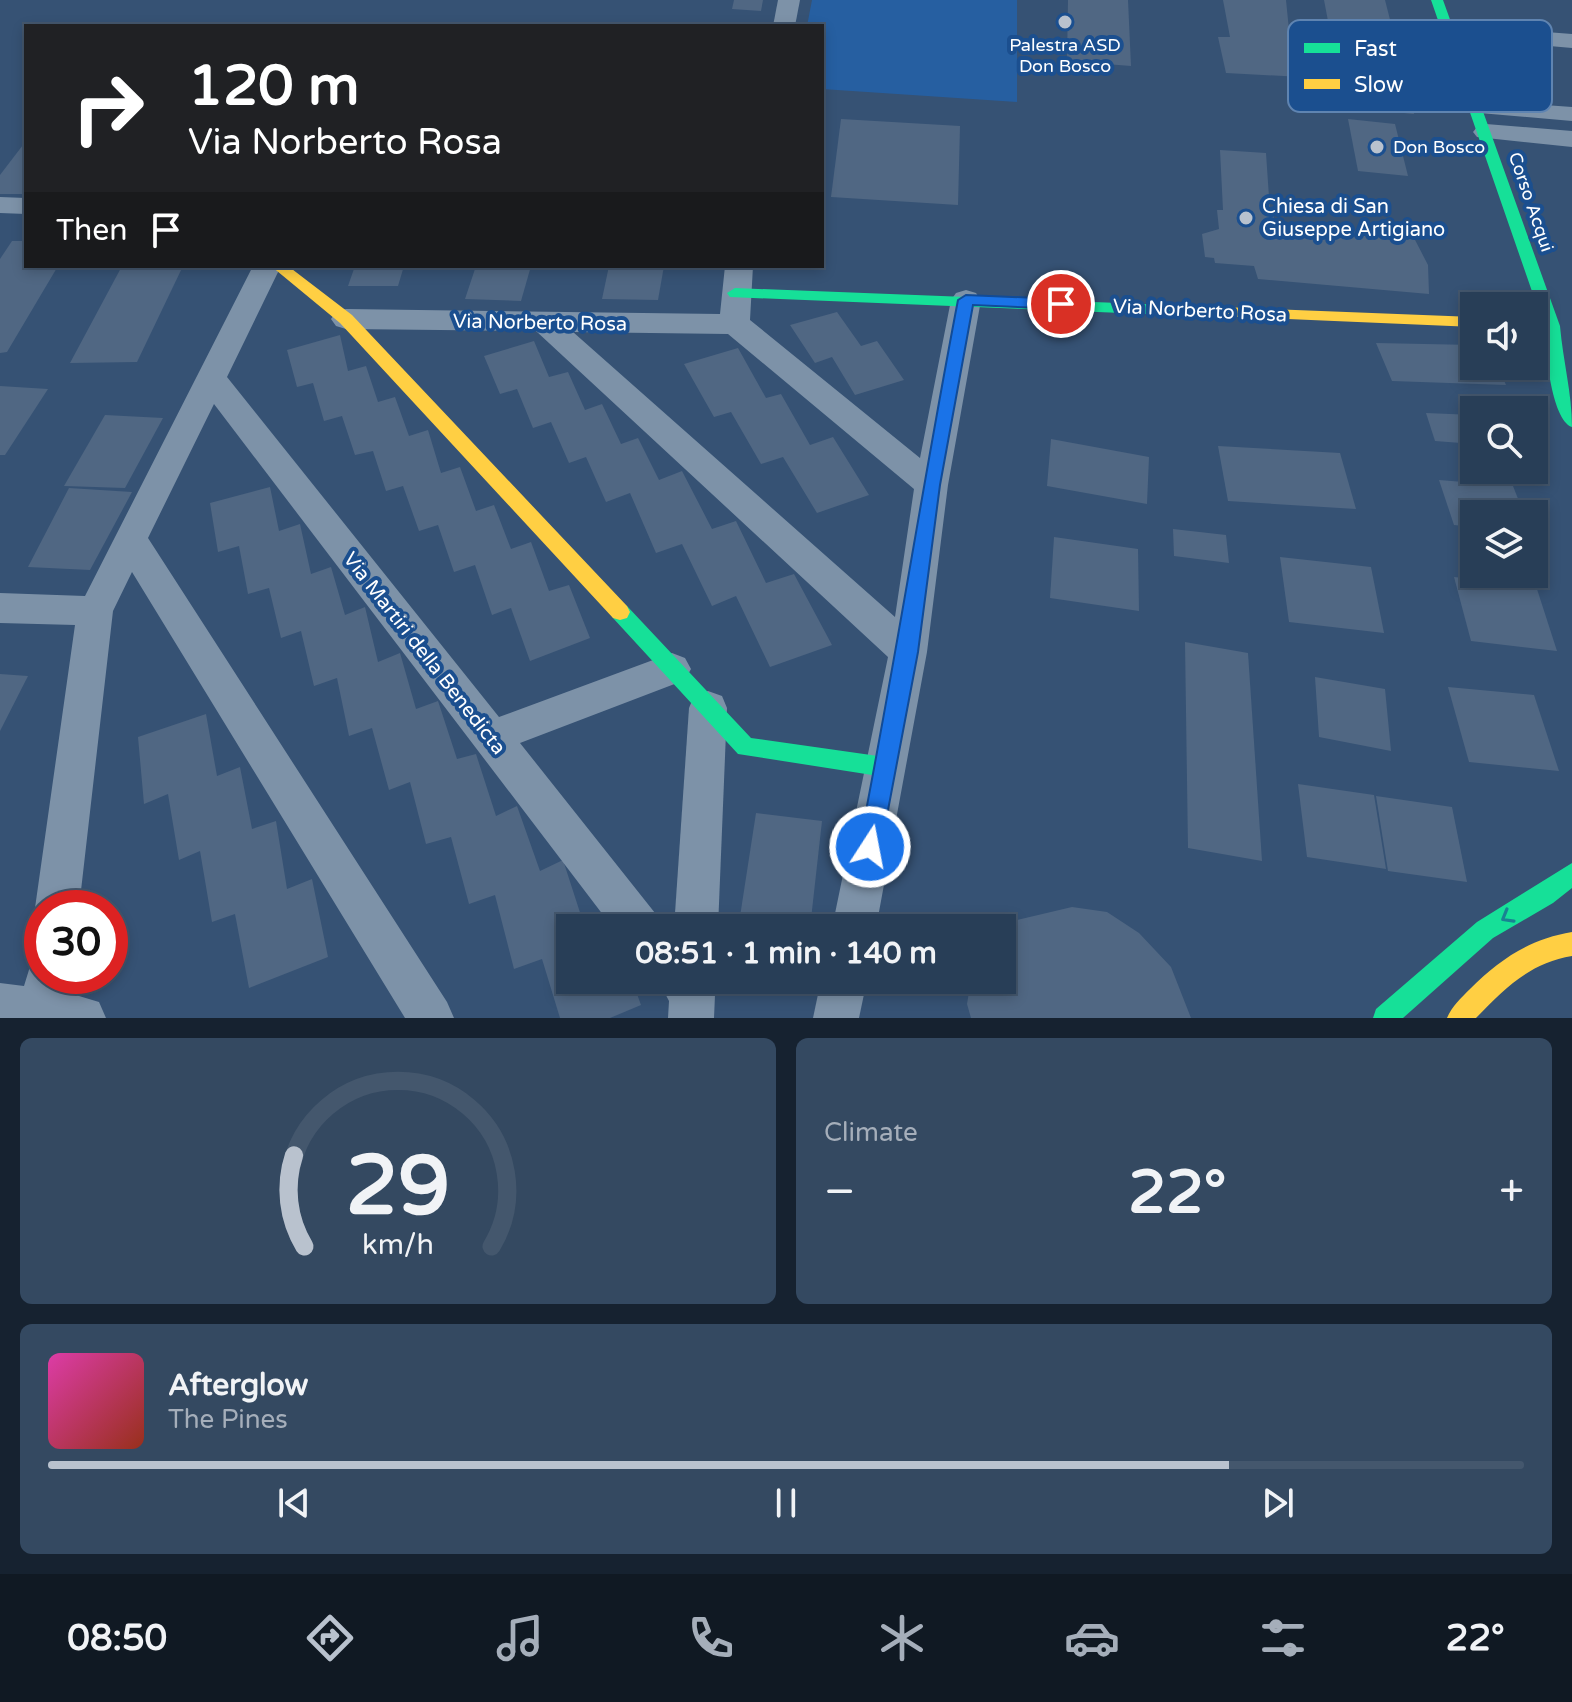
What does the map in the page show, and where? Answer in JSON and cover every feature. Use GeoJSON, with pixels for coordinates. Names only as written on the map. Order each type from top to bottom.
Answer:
{"type":"FeatureCollection","features":[{"type":"Feature","properties":{"kind":"street"},"geometry":{"type":"LineString","coordinates":[[784,24],[789,0]]}},
{"type":"Feature","properties":{"kind":"street","name":"Corso Acqui"},"geometry":{"type":"LineString","coordinates":[[1437,0],[1444,20]]}},
{"type":"Feature","properties":{"kind":"street"},"geometry":{"type":"LineString","coordinates":[[1552,39],[1572,41]]}},
{"type":"Feature","properties":{"kind":"street","name":"Corso Acqui"},"geometry":{"type":"LineString","coordinates":[[1479,112],[1533,292]]}},
{"type":"Feature","properties":{"kind":"street"},"geometry":{"type":"LineString","coordinates":[[1545,112],[1572,114]]}},
{"type":"Feature","properties":{"kind":"street"},"geometry":{"type":"LineString","coordinates":[[1486,132],[1572,139]]}},
{"type":"Feature","properties":{"kind":"street"},"geometry":{"type":"LineString","coordinates":[[0,205],[24,206]]}},
{"type":"Feature","properties":{"kind":"street"},"geometry":{"type":"LineString","coordinates":[[59,890],[95,611],[266,268]]}},
{"type":"Feature","properties":{"kind":"street"},"geometry":{"type":"LineString","coordinates":[[281,268],[346,319],[745,747],[885,767]]}},
{"type":"Feature","properties":{"kind":"street"},"geometry":{"type":"LineString","coordinates":[[737,279],[735,324],[931,485]]}},
{"type":"Feature","properties":{"kind":"street","name":"Via Norberto Rosa"},"geometry":{"type":"LineString","coordinates":[[737,279],[966,300],[1460,321]]}},
{"type":"Feature","properties":{"kind":"street"},"geometry":{"type":"LineString","coordinates":[[857,914],[908,652],[931,485],[966,300]]}},
{"type":"Feature","properties":{"kind":"street","name":"Via Norberto Rosa"},"geometry":{"type":"LineString","coordinates":[[346,319],[735,324]]}},
{"type":"Feature","properties":{"kind":"street"},"geometry":{"type":"LineString","coordinates":[[543,321],[908,652]]}},
{"type":"Feature","properties":{"kind":"street"},"geometry":{"type":"LineString","coordinates":[[1548,330],[1572,355]]}},
{"type":"Feature","properties":{"kind":"street","name":"Corso Acqui"},"geometry":{"type":"LineString","coordinates":[[1548,343],[1572,421]]}},
{"type":"Feature","properties":{"kind":"street","name":"Via Martiri della Benedicta"},"geometry":{"type":"LineString","coordinates":[[211,378],[629,914]]}},
{"type":"Feature","properties":{"kind":"street"},"geometry":{"type":"LineString","coordinates":[[131,540],[431,1018]]}},
{"type":"Feature","properties":{"kind":"street"},"geometry":{"type":"LineString","coordinates":[[0,608],[95,611]]}},
{"type":"Feature","properties":{"kind":"street"},"geometry":{"type":"LineString","coordinates":[[491,737],[672,669]]}},
{"type":"Feature","properties":{"kind":"street"},"geometry":{"type":"LineString","coordinates":[[697,914],[708,708]]}},
{"type":"Feature","properties":{"kind":"street"},"geometry":{"type":"LineString","coordinates":[[1385,1018],[1485,930],[1545,895],[1572,874]]}},
{"type":"Feature","properties":{"kind":"street"},"geometry":{"type":"LineString","coordinates":[[1459,1018],[1525,954],[1541,947],[1572,944]]}},
{"type":"Feature","properties":{"kind":"street"},"geometry":{"type":"LineString","coordinates":[[836,1018],[841,994]]}},
{"type":"Feature","properties":{"kind":"shaded area"},"geometry":{"type":"Polygon","coordinates":[[[812,0],[1017,0],[1017,102],[824,89],[824,24],[807,24],[812,0]]]}},
{"type":"Feature","properties":{"kind":"building"},"geometry":{"type":"Polygon","coordinates":[[[734,0],[763,0],[761,11],[732,9],[734,0]]]}},
{"type":"Feature","properties":{"kind":"building"},"geometry":{"type":"Polygon","coordinates":[[[1068,0],[1128,0],[1131,66],[1067,61],[1068,0]]]}},
{"type":"Feature","properties":{"kind":"building"},"geometry":{"type":"Polygon","coordinates":[[[1223,0],[1286,0],[1288,76],[1226,73],[1218,37],[1230,37],[1223,0]]]}},
{"type":"Feature","properties":{"kind":"building"},"geometry":{"type":"Polygon","coordinates":[[[1324,0],[1385,0],[1390,20],[1328,20],[1324,0]]]}},
{"type":"Feature","properties":{"kind":"building"},"geometry":{"type":"Polygon","coordinates":[[[841,119],[960,126],[958,205],[831,197],[841,119]]]}},
{"type":"Feature","properties":{"kind":"building","name":"Don Bosco"},"geometry":{"type":"Polygon","coordinates":[[[1348,119],[1395,124],[1408,176],[1358,171],[1348,119]]]}},
{"type":"Feature","properties":{"kind":"building"},"geometry":{"type":"Polygon","coordinates":[[[24,144],[24,194],[0,194],[0,175],[24,144]]]}},
{"type":"Feature","properties":{"kind":"building","name":"Chiesa di San Giuseppe Artigiano"},"geometry":{"type":"Polygon","coordinates":[[[1220,150],[1266,153],[1270,212],[1274,212],[1274,223],[1413,236],[1428,265],[1429,294],[1258,279],[1254,266],[1215,263],[1214,258],[1205,257],[1202,234],[1219,229],[1217,210],[1223,210],[1220,150]]]}},
{"type":"Feature","properties":{"kind":"building"},"geometry":{"type":"Polygon","coordinates":[[[12,241],[24,241],[24,268],[57,268],[7,352],[0,353],[0,259],[12,241]]]}},
{"type":"Feature","properties":{"kind":"building"},"geometry":{"type":"Polygon","coordinates":[[[121,268],[182,268],[137,362],[70,363],[121,268]]]}},
{"type":"Feature","properties":{"kind":"building"},"geometry":{"type":"Polygon","coordinates":[[[354,268],[403,268],[398,286],[348,286],[354,268]]]}},
{"type":"Feature","properties":{"kind":"building"},"geometry":{"type":"Polygon","coordinates":[[[475,268],[530,268],[521,301],[465,299],[475,268]]]}},
{"type":"Feature","properties":{"kind":"building"},"geometry":{"type":"Polygon","coordinates":[[[609,268],[664,268],[658,300],[602,299],[609,268]]]}},
{"type":"Feature","properties":{"kind":"building"},"geometry":{"type":"Polygon","coordinates":[[[837,312],[861,346],[877,341],[904,380],[855,395],[832,357],[815,363],[790,325],[837,312]]]}},
{"type":"Feature","properties":{"kind":"building"},"geometry":{"type":"Polygon","coordinates":[[[340,335],[348,371],[366,366],[378,402],[395,397],[409,436],[428,430],[441,473],[460,467],[476,511],[494,505],[511,549],[531,542],[549,591],[569,585],[590,638],[530,661],[511,608],[492,615],[475,565],[454,572],[438,525],[419,531],[403,486],[386,491],[373,451],[355,455],[342,416],[324,421],[313,383],[297,387],[287,350],[340,335]]]}},
{"type":"Feature","properties":{"kind":"building"},"geometry":{"type":"Polygon","coordinates":[[[534,341],[549,377],[568,372],[585,410],[602,404],[621,444],[638,438],[659,480],[682,471],[712,529],[736,521],[766,583],[794,574],[832,645],[770,667],[736,596],[712,606],[682,544],[656,553],[630,493],[606,502],[586,457],[569,463],[551,422],[533,428],[517,389],[500,394],[484,356],[534,341]]]}},
{"type":"Feature","properties":{"kind":"building"},"geometry":{"type":"Polygon","coordinates":[[[1376,343],[1460,345],[1460,380],[1504,380],[1506,385],[1392,381],[1376,343]]]}},
{"type":"Feature","properties":{"kind":"building"},"geometry":{"type":"Polygon","coordinates":[[[738,348],[766,398],[781,394],[810,445],[833,437],[869,495],[817,513],[783,457],[761,464],[731,412],[714,417],[684,364],[738,348]]]}},
{"type":"Feature","properties":{"kind":"building"},"geometry":{"type":"Polygon","coordinates":[[[0,386],[48,389],[5,455],[0,455],[0,386]]]}},
{"type":"Feature","properties":{"kind":"building"},"geometry":{"type":"Polygon","coordinates":[[[1426,413],[1460,414],[1460,443],[1435,441],[1426,413]]]}},
{"type":"Feature","properties":{"kind":"building"},"geometry":{"type":"Polygon","coordinates":[[[105,415],[163,418],[125,488],[64,486],[105,415]]]}},
{"type":"Feature","properties":{"kind":"building"},"geometry":{"type":"Polygon","coordinates":[[[1051,439],[1149,457],[1147,504],[1047,486],[1051,439]]]}},
{"type":"Feature","properties":{"kind":"building"},"geometry":{"type":"Polygon","coordinates":[[[1218,446],[1340,453],[1356,509],[1228,501],[1218,446]]]}},
{"type":"Feature","properties":{"kind":"building"},"geometry":{"type":"Polygon","coordinates":[[[1439,480],[1513,486],[1518,500],[1460,500],[1460,526],[1454,525],[1439,480]]]}},
{"type":"Feature","properties":{"kind":"building"},"geometry":{"type":"Polygon","coordinates":[[[270,487],[279,531],[300,524],[311,574],[331,567],[345,615],[365,607],[378,662],[400,653],[416,709],[438,701],[457,759],[476,754],[496,816],[517,806],[540,871],[563,860],[580,914],[556,914],[556,994],[637,994],[641,1005],[610,1018],[560,1018],[542,959],[514,969],[495,895],[469,904],[451,837],[426,844],[410,782],[389,790],[372,728],[349,736],[337,678],[314,686],[301,631],[281,638],[269,588],[248,594],[239,546],[218,552],[210,503],[270,487]]]}},
{"type":"Feature","properties":{"kind":"building"},"geometry":{"type":"Polygon","coordinates":[[[69,488],[132,492],[90,570],[28,567],[69,488]]]}},
{"type":"Feature","properties":{"kind":"building"},"geometry":{"type":"Polygon","coordinates":[[[1173,529],[1226,535],[1229,563],[1174,556],[1173,529]]]}},
{"type":"Feature","properties":{"kind":"building"},"geometry":{"type":"Polygon","coordinates":[[[1054,537],[1138,549],[1139,611],[1050,598],[1054,537]]]}},
{"type":"Feature","properties":{"kind":"building"},"geometry":{"type":"Polygon","coordinates":[[[1280,557],[1371,567],[1384,633],[1289,622],[1280,557]]]}},
{"type":"Feature","properties":{"kind":"building"},"geometry":{"type":"Polygon","coordinates":[[[1454,577],[1460,578],[1460,588],[1537,588],[1557,651],[1471,641],[1454,577]]]}},
{"type":"Feature","properties":{"kind":"building"},"geometry":{"type":"Polygon","coordinates":[[[1185,642],[1248,653],[1262,861],[1188,848],[1185,642]]]}},
{"type":"Feature","properties":{"kind":"building"},"geometry":{"type":"Polygon","coordinates":[[[0,674],[28,676],[0,731],[0,674]]]}},
{"type":"Feature","properties":{"kind":"building"},"geometry":{"type":"Polygon","coordinates":[[[1315,677],[1385,689],[1391,751],[1319,737],[1315,677]]]}},
{"type":"Feature","properties":{"kind":"building"},"geometry":{"type":"Polygon","coordinates":[[[1448,687],[1534,695],[1559,771],[1469,762],[1448,687]]]}},
{"type":"Feature","properties":{"kind":"building"},"geometry":{"type":"Polygon","coordinates":[[[206,714],[217,776],[240,767],[252,829],[276,821],[287,889],[312,879],[328,957],[249,988],[235,914],[212,922],[200,851],[179,860],[168,794],[144,804],[138,737],[206,714]]]}},
{"type":"Feature","properties":{"kind":"building"},"geometry":{"type":"Polygon","coordinates":[[[1298,784],[1374,795],[1386,869],[1307,857],[1298,784]]]}},
{"type":"Feature","properties":{"kind":"building"},"geometry":{"type":"Polygon","coordinates":[[[1376,796],[1452,807],[1467,882],[1388,871],[1376,796]]]}},
{"type":"Feature","properties":{"kind":"building"},"geometry":{"type":"Polygon","coordinates":[[[756,813],[822,821],[812,914],[740,914],[756,813]]]}},
{"type":"Feature","properties":{"kind":"building"},"geometry":{"type":"Polygon","coordinates":[[[1072,907],[1107,912],[1139,933],[1171,967],[1191,1018],[971,1018],[967,1004],[969,994],[1016,994],[1017,920],[1072,907]]]}},
{"type":"Feature","properties":{"kind":"traffic: fast"},"geometry":{"type":"LineString","coordinates":[[1437,0],[1444,20]]}},
{"type":"Feature","properties":{"kind":"traffic: fast"},"geometry":{"type":"LineString","coordinates":[[1477,112],[1552,326],[1555,369],[1572,421]]}},
{"type":"Feature","properties":{"kind":"traffic: fast"},"geometry":{"type":"LineString","coordinates":[[735,293],[1222,312]]}},
{"type":"Feature","properties":{"kind":"traffic: fast"},"geometry":{"type":"LineString","coordinates":[[620,612],[745,747],[885,767]]}},
{"type":"Feature","properties":{"kind":"traffic: fast"},"geometry":{"type":"LineString","coordinates":[[1385,1018],[1485,930],[1545,895],[1572,874]]}},
{"type":"Feature","properties":{"kind":"traffic: slow"},"geometry":{"type":"LineString","coordinates":[[281,268],[346,319],[620,612]]}},
{"type":"Feature","properties":{"kind":"traffic: slow"},"geometry":{"type":"LineString","coordinates":[[1222,312],[1460,321]]}},
{"type":"Feature","properties":{"kind":"traffic: slow"},"geometry":{"type":"LineString","coordinates":[[1459,1018],[1496,981],[1523,960],[1538,952],[1572,944]]}},
{"type":"Feature","properties":{"kind":"place","name":"Palestra ASD Don Bosco"},"geometry":{"type":"Point","coordinates":[1065,22]}},
{"type":"Feature","properties":{"kind":"place","name":"Don Bosco"},"geometry":{"type":"Point","coordinates":[1377,147]}},
{"type":"Feature","properties":{"kind":"place","name":"Chiesa di San Giuseppe Artigiano"},"geometry":{"type":"Point","coordinates":[1246,218]}},
{"type":"Feature","properties":{"kind":"route"},"geometry":{"type":"LineString","coordinates":[[870,847],[908,652],[931,485],[966,300],[1061,304]]}}]}
